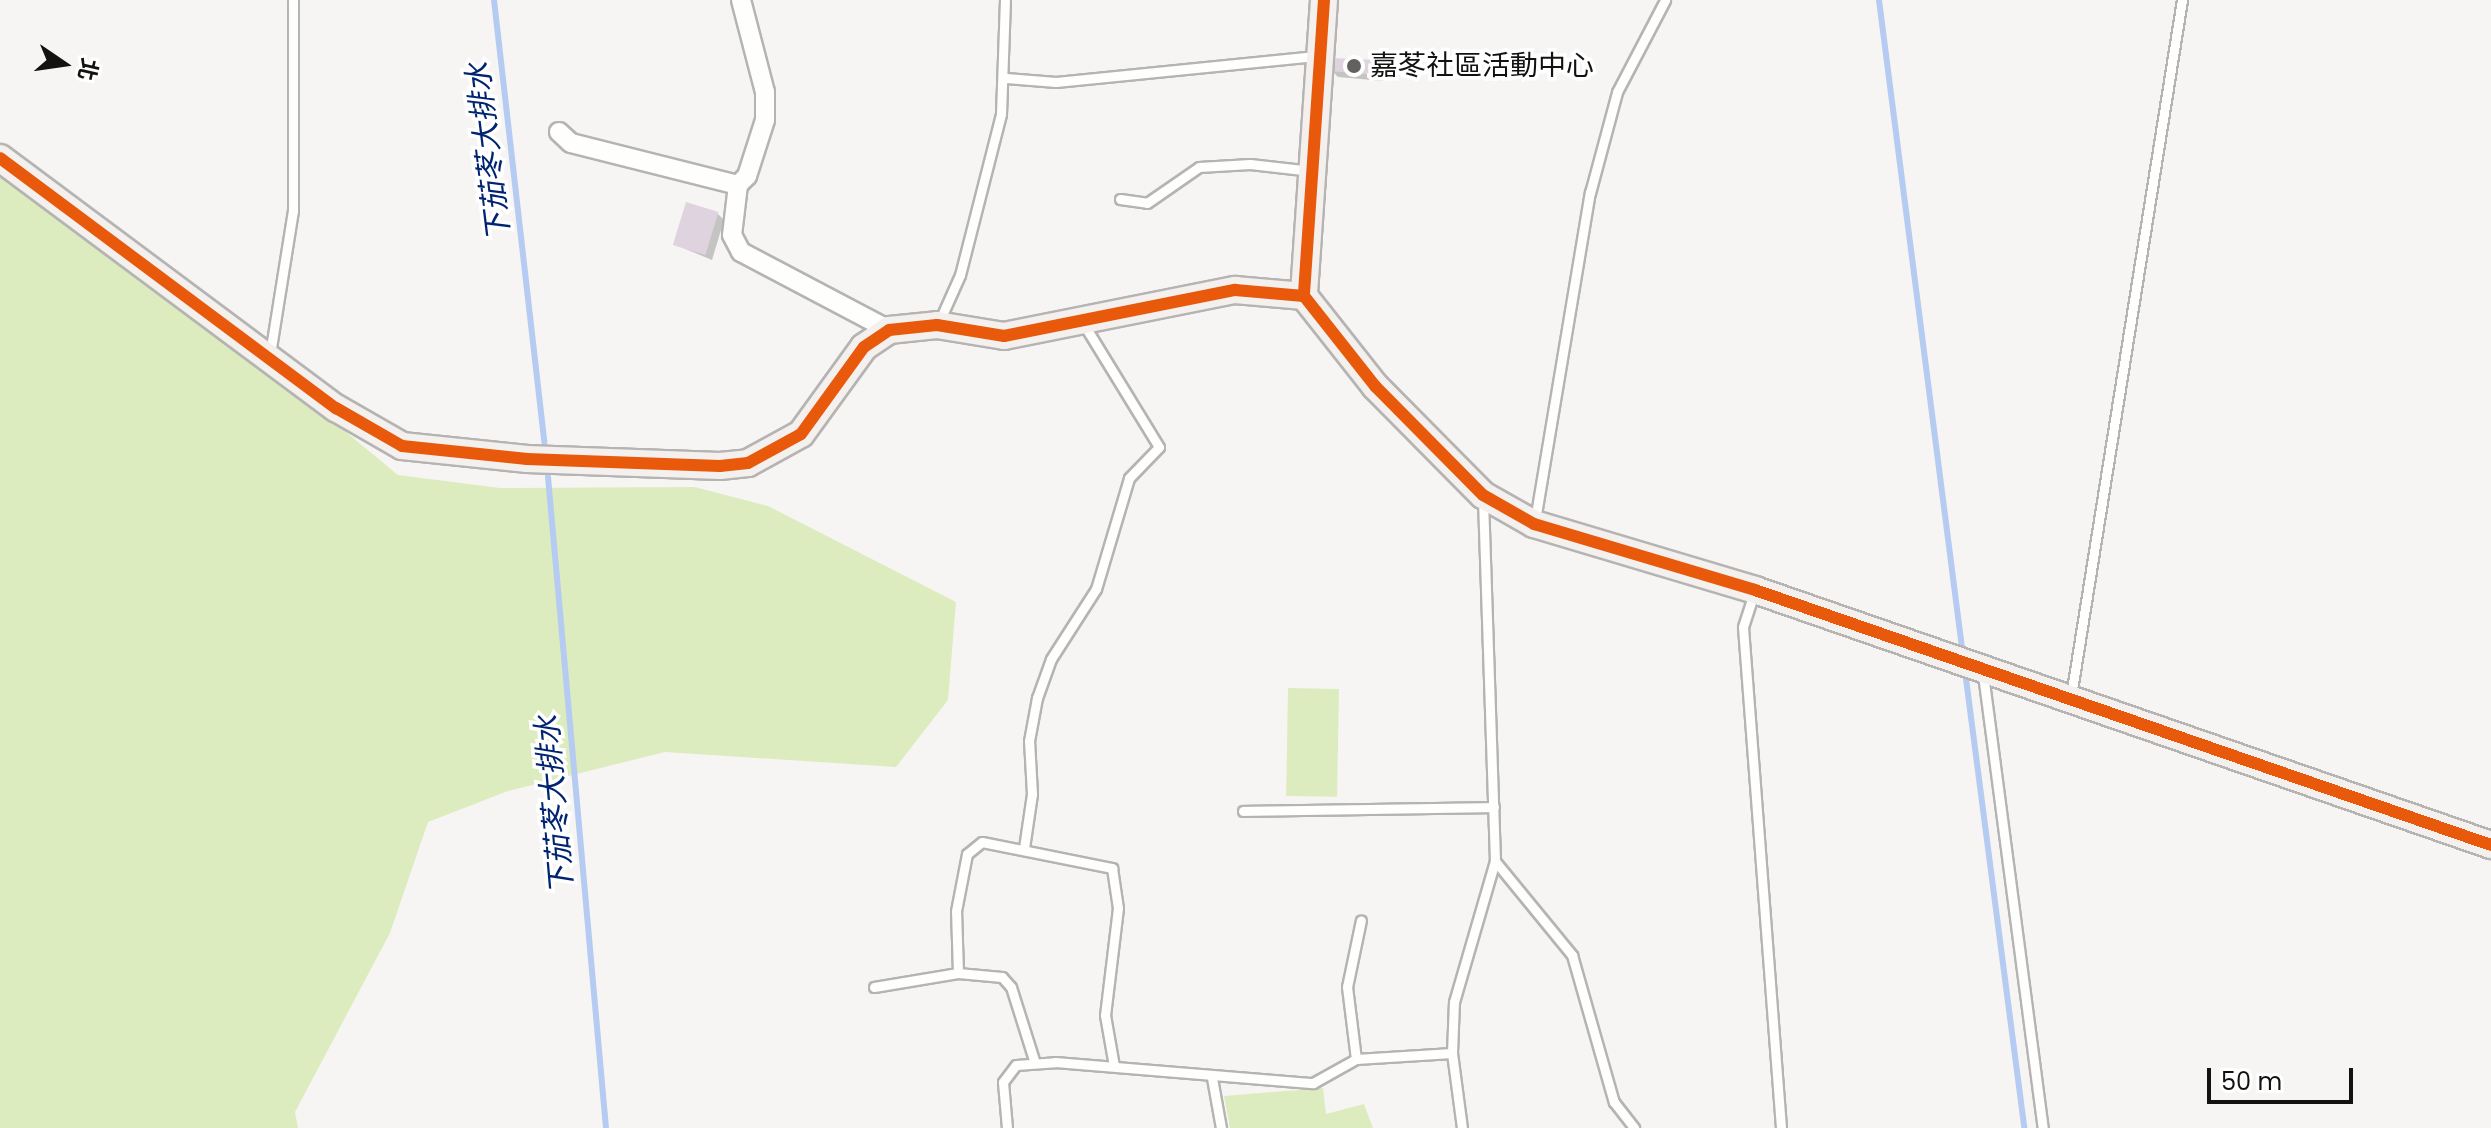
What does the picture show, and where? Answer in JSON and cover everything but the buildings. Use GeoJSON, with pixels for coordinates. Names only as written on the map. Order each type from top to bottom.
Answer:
{"type":"FeatureCollection","features":[{"type":"Feature","properties":{"kind":"street"},"geometry":{"type":"LineString","coordinates":[[741,0],[765,92],[765,120],[747,176],[738,185],[732,235],[741,252],[889,330]]}},
{"type":"Feature","properties":{"kind":"street"},"geometry":{"type":"LineString","coordinates":[[1324,0],[1315,171],[1304,296],[1375,386],[1483,495],[1534,524],[1755,590],[1982,666],[2491,845]]}},
{"type":"Feature","properties":{"kind":"street"},"geometry":{"type":"LineString","coordinates":[[559,132],[571,143],[738,185]]}},
{"type":"Feature","properties":{"kind":"street"},"geometry":{"type":"LineString","coordinates":[[0,158],[336,408],[402,446],[527,459],[720,466],[748,463],[801,434],[864,347],[889,330],[937,325],[1004,336],[1235,290],[1304,296]]}},
{"type":"Feature","properties":{"kind":"lane"},"geometry":{"type":"LineString","coordinates":[[270,357],[293,211],[293,0]]}},
{"type":"Feature","properties":{"kind":"lane"},"geometry":{"type":"LineString","coordinates":[[937,325],[960,275],[992,159],[1006,78],[1005,0]]}},
{"type":"Feature","properties":{"kind":"lane"},"geometry":{"type":"LineString","coordinates":[[1534,524],[1590,193],[1617,92],[1665,0]]}},
{"type":"Feature","properties":{"kind":"lane"},"geometry":{"type":"LineString","coordinates":[[2071,696],[2182,0]]}},
{"type":"Feature","properties":{"kind":"lane"},"geometry":{"type":"LineString","coordinates":[[1006,78],[1056,82],[1319,56]]}},
{"type":"Feature","properties":{"kind":"lane"},"geometry":{"type":"LineString","coordinates":[[1120,199],[1147,203],[1199,167],[1250,164],[1315,171]]}},
{"type":"Feature","properties":{"kind":"lane"},"geometry":{"type":"LineString","coordinates":[[1024,848],[1032,794],[1029,741],[1037,698],[1051,659],[1096,589],[1129,478],[1159,447],[1081,319]]}},
{"type":"Feature","properties":{"kind":"lane"},"geometry":{"type":"LineString","coordinates":[[1462,1128],[1452,1053],[1454,1002],[1495,861],[1483,495]]}},
{"type":"Feature","properties":{"kind":"lane"},"geometry":{"type":"LineString","coordinates":[[1755,590],[1743,627],[1781,1128]]}},
{"type":"Feature","properties":{"kind":"lane"},"geometry":{"type":"LineString","coordinates":[[1982,666],[2043,1128]]}},
{"type":"Feature","properties":{"kind":"lane"},"geometry":{"type":"LineString","coordinates":[[1243,811],[1494,807]]}},
{"type":"Feature","properties":{"kind":"lane"},"geometry":{"type":"LineString","coordinates":[[958,973],[956,911],[967,854],[982,842],[1112,868],[1118,908],[1105,1015],[1114,1066]]}},
{"type":"Feature","properties":{"kind":"lane"},"geometry":{"type":"LineString","coordinates":[[1495,861],[1572,955],[1614,1102],[1634,1128]]}},
{"type":"Feature","properties":{"kind":"lane"},"geometry":{"type":"LineString","coordinates":[[1356,1059],[1347,987],[1361,920]]}},
{"type":"Feature","properties":{"kind":"lane"},"geometry":{"type":"LineString","coordinates":[[874,987],[958,973],[1002,977],[1011,987],[1035,1063]]}},
{"type":"Feature","properties":{"kind":"lane"},"geometry":{"type":"LineString","coordinates":[[1007,1128],[1003,1082],[1016,1065],[1114,1066],[1212,1078],[1313,1083],[1356,1059],[1452,1053]]}},
{"type":"Feature","properties":{"kind":"lane"},"geometry":{"type":"LineString","coordinates":[[1212,1078],[1221,1128]]}},
{"type":"Feature","properties":{"kind":"green space"},"geometry":{"type":"Polygon","coordinates":[[[0,146],[398,475],[500,488],[695,487],[768,506],[956,602],[948,700],[896,767],[665,752],[508,791],[428,822],[390,933],[295,1112],[298,1128],[0,1128],[0,146]]]}},
{"type":"Feature","properties":{"kind":"green space"},"geometry":{"type":"Polygon","coordinates":[[[1288,688],[1339,689],[1337,797],[1286,796],[1288,688]]]}},
{"type":"Feature","properties":{"kind":"green space"},"geometry":{"type":"Polygon","coordinates":[[[1323,1088],[1326,1114],[1364,1104],[1373,1128],[1230,1128],[1224,1096],[1323,1088]]]}},
{"type":"Feature","properties":{"kind":"waterway","name":"下茄苳大排水"},"geometry":{"type":"LineString","coordinates":[[494,0],[544,442]]}},
{"type":"Feature","properties":{"kind":"waterway"},"geometry":{"type":"LineString","coordinates":[[1879,0],[1963,656]]}},
{"type":"Feature","properties":{"kind":"waterway","name":"下茄苳大排水"},"geometry":{"type":"LineString","coordinates":[[548,477],[606,1128]]}},
{"type":"Feature","properties":{"kind":"waterway"},"geometry":{"type":"LineString","coordinates":[[1965,671],[2024,1128]]}},
{"type":"Feature","properties":{"kind":"cycle path"},"geometry":{"type":"LineString","coordinates":[[1324,0],[1304,296],[1375,386],[1483,495],[1534,524],[1755,590],[2491,845]]}},
{"type":"Feature","properties":{"kind":"cycle path"},"geometry":{"type":"LineString","coordinates":[[0,158],[336,408],[402,446],[527,459],[720,466],[748,463],[801,434],[864,347],[889,330],[937,325],[1004,336],[1235,290],[1304,296]]}},
{"type":"Feature","properties":{"kind":"place","name":"嘉苳社區活動中心"},"geometry":{"type":"Point","coordinates":[1354,66]}}]}
